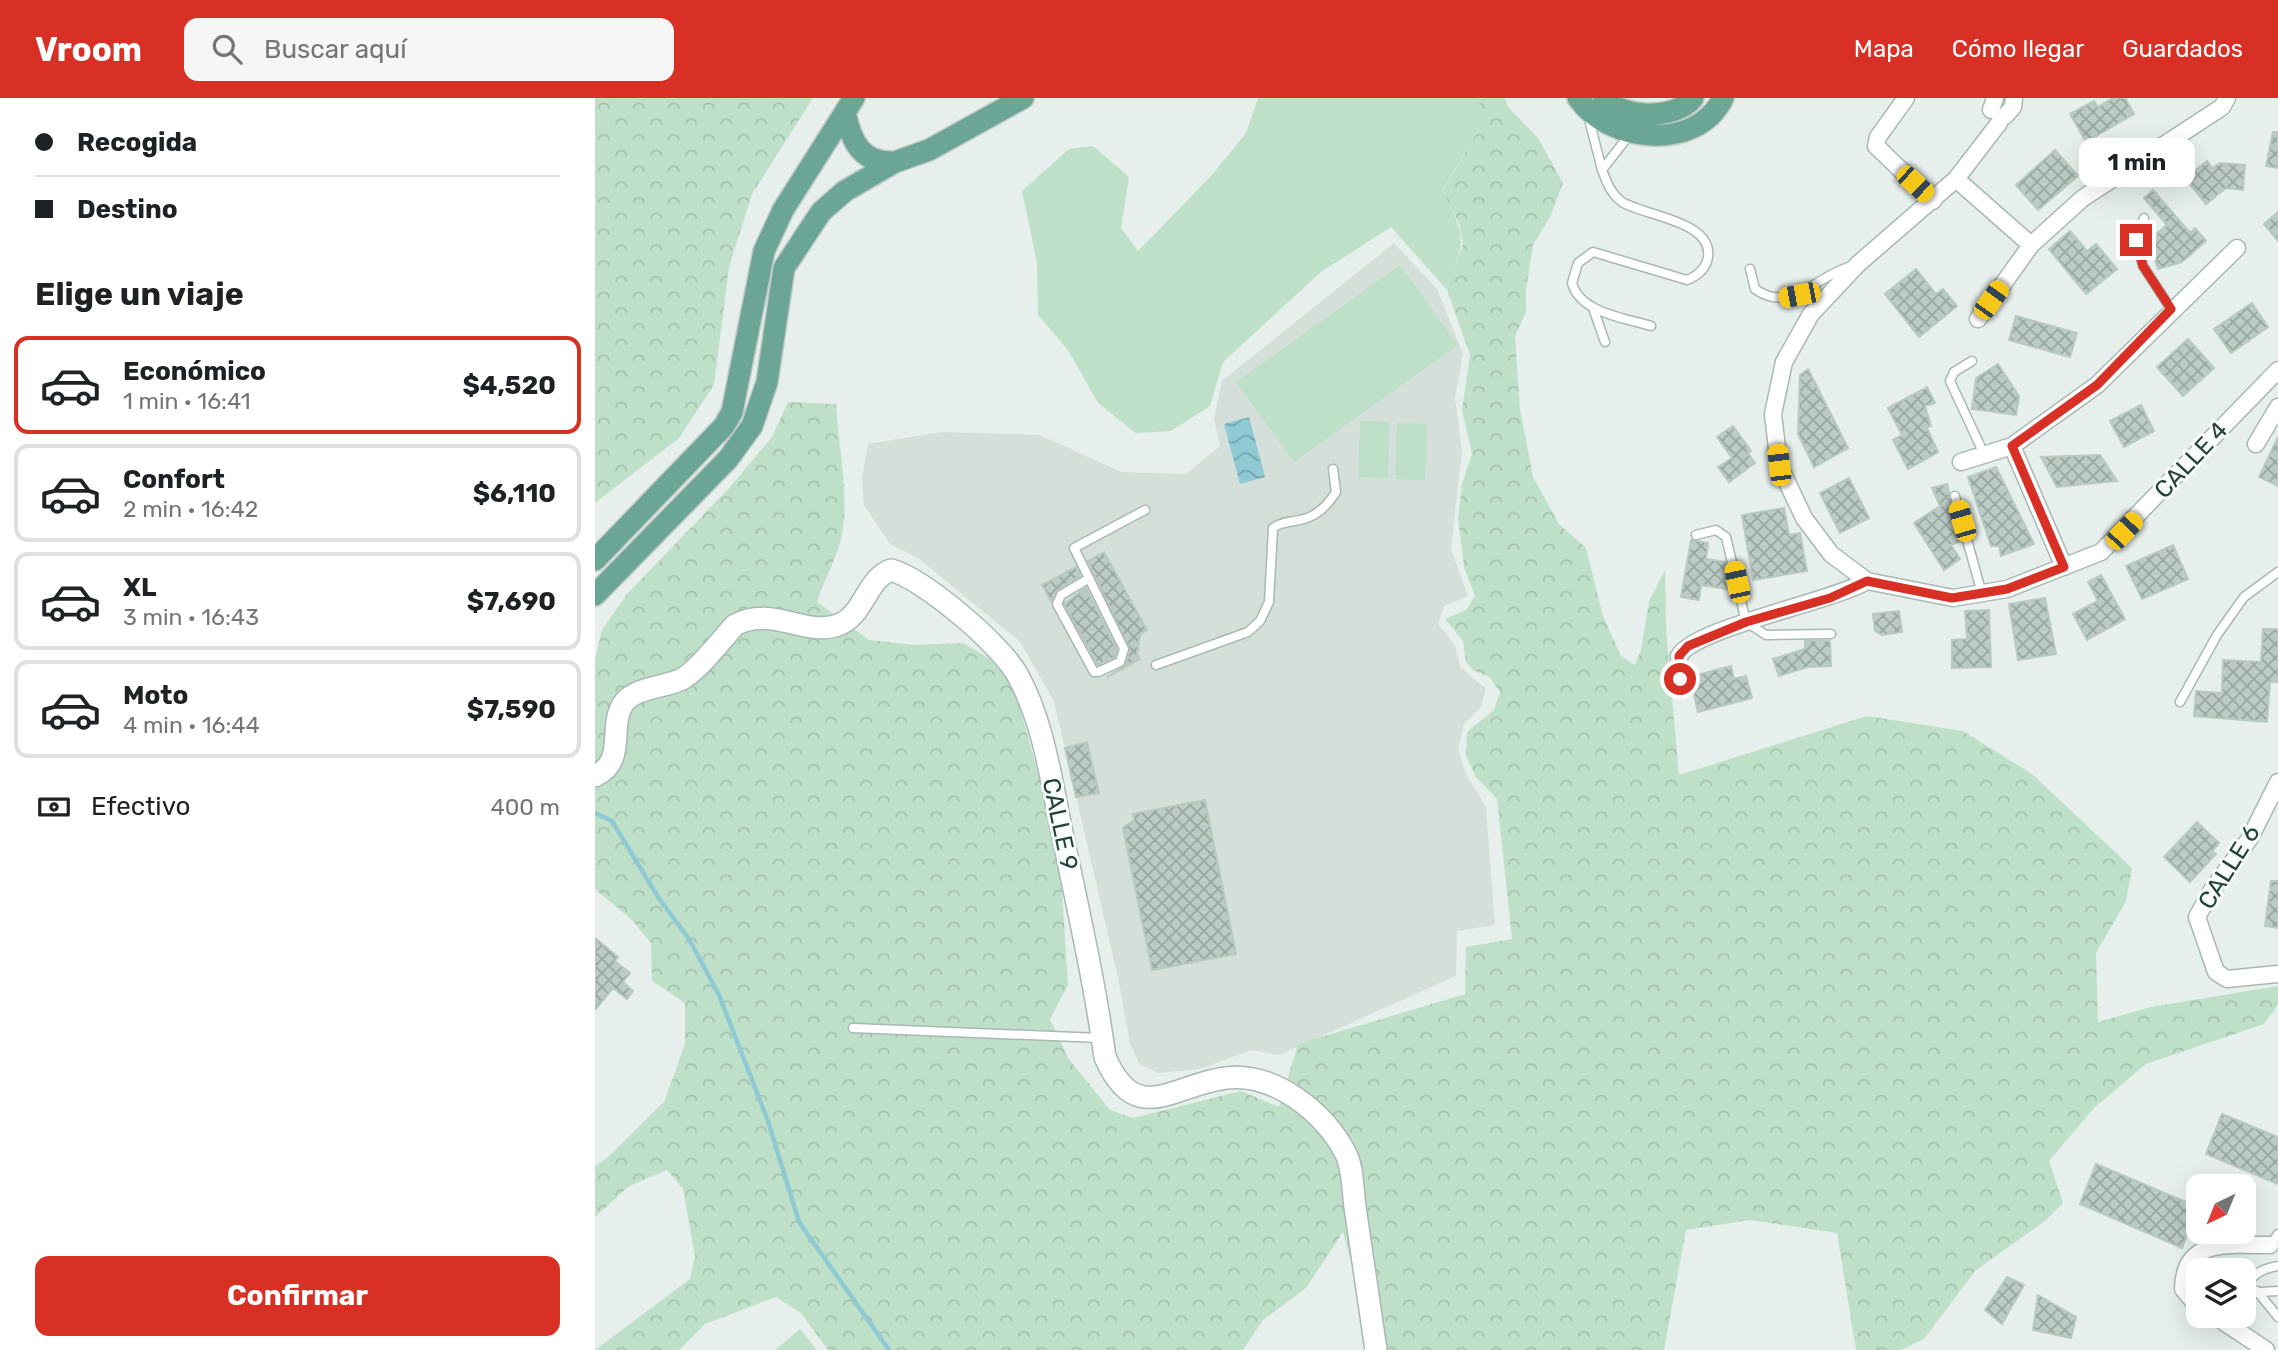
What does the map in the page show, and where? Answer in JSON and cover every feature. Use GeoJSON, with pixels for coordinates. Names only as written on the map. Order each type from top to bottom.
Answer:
{"type":"FeatureCollection","features":[{"type":"Feature","properties":{"kind":"main road"},"geometry":{"type":"LineString","coordinates":[[595,595],[729,459],[752,426],[767,382],[784,268],[821,212],[845,191],[895,162],[929,150],[1023,98]]}},
{"type":"Feature","properties":{"kind":"main road"},"geometry":{"type":"LineString","coordinates":[[1604,98],[1609,104],[1627,111],[1667,113],[1693,98]]}},
{"type":"Feature","properties":{"kind":"main road"},"geometry":{"type":"LineString","coordinates":[[1583,105],[1630,134],[1660,136],[1691,128],[1707,118],[1723,98]]}},
{"type":"Feature","properties":{"kind":"main road"},"geometry":{"type":"LineString","coordinates":[[850,105],[848,128],[858,149],[869,158],[882,163],[895,162]]}},
{"type":"Feature","properties":{"kind":"main road"},"geometry":{"type":"LineString","coordinates":[[595,560],[724,426],[735,400],[764,251],[783,210],[850,105]]}},
{"type":"Feature","properties":{"kind":"street"},"geometry":{"type":"LineString","coordinates":[[1906,98],[1878,137],[1876,146],[1933,201]]}},
{"type":"Feature","properties":{"kind":"street","name":"CALLE 4"},"geometry":{"type":"LineString","coordinates":[[2014,98],[2013,107],[1996,113],[1982,143],[1956,179],[1858,264],[1811,314],[1784,362],[1773,414],[1779,465],[1804,518],[1831,554],[1867,581],[1952,598],[2007,589],[2101,552],[2278,370]]}},
{"type":"Feature","properties":{"kind":"street"},"geometry":{"type":"LineString","coordinates":[[1978,319],[2031,245],[2083,198],[2222,107],[2227,98]]}},
{"type":"Feature","properties":{"kind":"street"},"geometry":{"type":"LineString","coordinates":[[1956,179],[2031,245]]}},
{"type":"Feature","properties":{"kind":"street"},"geometry":{"type":"LineString","coordinates":[[1961,462],[2012,446],[2097,385],[2171,309],[2237,248]]}},
{"type":"Feature","properties":{"kind":"street","name":"CALLE 4"},"geometry":{"type":"LineString","coordinates":[[2256,444],[2278,407]]}},
{"type":"Feature","properties":{"kind":"street"},"geometry":{"type":"LineString","coordinates":[[2012,446],[2064,567]]}},
{"type":"Feature","properties":{"kind":"street","name":"CALLE 9"},"geometry":{"type":"LineString","coordinates":[[595,776],[608,769],[614,759],[621,707],[629,696],[685,678],[735,625],[753,617],[784,619],[811,627],[839,625],[859,607],[885,573],[891,570],[908,577],[977,629],[1006,656],[1028,698],[1054,793],[1105,1057],[1118,1081],[1140,1097],[1154,1099],[1223,1078],[1241,1077],[1274,1086],[1303,1104],[1327,1124],[1347,1157],[1376,1350]]}},
{"type":"Feature","properties":{"kind":"street"},"geometry":{"type":"LineString","coordinates":[[1680,679],[1679,656],[1682,651],[1746,622],[1830,598],[1867,581]]}},
{"type":"Feature","properties":{"kind":"street","name":"CALLE 6"},"geometry":{"type":"LineString","coordinates":[[2278,782],[2250,838],[2212,890],[2197,917],[2215,972],[2227,979],[2278,974]]}},
{"type":"Feature","properties":{"kind":"street"},"geometry":{"type":"LineString","coordinates":[[2192,1258],[2209,1247],[2275,1241]]}},
{"type":"Feature","properties":{"kind":"street"},"geometry":{"type":"LineString","coordinates":[[2186,1267],[2183,1271],[2183,1289],[2186,1293]]}},
{"type":"Feature","properties":{"kind":"street"},"geometry":{"type":"LineString","coordinates":[[2237,1328],[2266,1350]]}},
{"type":"Feature","properties":{"kind":"lane"},"geometry":{"type":"LineString","coordinates":[[1583,105],[1608,187],[1625,204],[1696,230],[1706,245],[1708,256],[1703,269],[1687,281],[1593,252],[1578,263],[1571,283],[1579,299],[1593,308],[1651,326]]}},
{"type":"Feature","properties":{"kind":"lane"},"geometry":{"type":"LineString","coordinates":[[1602,170],[1630,134]]}},
{"type":"Feature","properties":{"kind":"lane"},"geometry":{"type":"LineString","coordinates":[[2144,218],[2136,240],[2143,266],[2171,309]]}},
{"type":"Feature","properties":{"kind":"lane"},"geometry":{"type":"LineString","coordinates":[[1750,269],[1755,289],[1765,297],[1779,299],[1799,295],[1841,269],[1858,264]]}},
{"type":"Feature","properties":{"kind":"lane"},"geometry":{"type":"LineString","coordinates":[[1593,308],[1605,342]]}},
{"type":"Feature","properties":{"kind":"lane"},"geometry":{"type":"LineString","coordinates":[[1972,361],[1954,372],[1949,381],[1984,454]]}},
{"type":"Feature","properties":{"kind":"lane"},"geometry":{"type":"LineString","coordinates":[[1156,665],[1248,632],[1260,621],[1269,602],[1273,528],[1279,524],[1305,520],[1328,505],[1336,492],[1333,469]]}},
{"type":"Feature","properties":{"kind":"lane"},"geometry":{"type":"LineString","coordinates":[[1955,496],[1982,594]]}},
{"type":"Feature","properties":{"kind":"lane"},"geometry":{"type":"LineString","coordinates":[[1087,579],[1061,595],[1057,604],[1097,672],[1120,662],[1124,649],[1087,579],[1074,548],[1145,510]]}},
{"type":"Feature","properties":{"kind":"lane"},"geometry":{"type":"LineString","coordinates":[[1696,535],[1716,530],[1726,537],[1746,622],[1766,635],[1831,634]]}},
{"type":"Feature","properties":{"kind":"lane"},"geometry":{"type":"LineString","coordinates":[[2180,702],[2217,635],[2244,597],[2278,572]]}},
{"type":"Feature","properties":{"kind":"lane"},"geometry":{"type":"LineString","coordinates":[[853,1028],[1103,1038]]}},
{"type":"Feature","properties":{"kind":"lane"},"geometry":{"type":"LineString","coordinates":[[2256,1273],[2278,1266]]}},
{"type":"Feature","properties":{"kind":"lane"},"geometry":{"type":"LineString","coordinates":[[2257,1291],[2278,1291]]}},
{"type":"Feature","properties":{"kind":"lane"},"geometry":{"type":"LineString","coordinates":[[2257,1291],[2278,1317]]}},
{"type":"Feature","properties":{"kind":"shaded area"},"geometry":{"type":"Polygon","coordinates":[[[1394,243],[1437,289],[1463,354],[1455,397],[1462,451],[1451,549],[1468,596],[1444,606],[1438,624],[1455,645],[1460,667],[1486,689],[1481,707],[1464,724],[1458,749],[1465,772],[1486,807],[1495,925],[1457,931],[1456,976],[1279,1055],[1252,1050],[1200,1069],[1158,1073],[1139,1064],[1130,1043],[1118,978],[1054,701],[1020,642],[918,558],[890,544],[864,505],[862,478],[868,444],[942,432],[1040,435],[1121,472],[1186,474],[1220,446],[1214,419],[1222,381],[1394,243]]]}},
{"type":"Feature","properties":{"kind":"green space"},"geometry":{"type":"Polygon","coordinates":[[[595,98],[813,98],[752,194],[729,267],[714,385],[679,438],[595,503],[595,98]]]}},
{"type":"Feature","properties":{"kind":"green space"},"geometry":{"type":"Polygon","coordinates":[[[1258,98],[1479,98],[1479,129],[1443,190],[1460,230],[1461,240],[1447,290],[1391,227],[1321,272],[1223,362],[1210,406],[1171,431],[1136,433],[1098,403],[1068,350],[1038,315],[1037,263],[1022,191],[1069,149],[1093,146],[1129,177],[1121,228],[1138,251],[1212,175],[1246,133],[1258,98]]]}},
{"type":"Feature","properties":{"kind":"green space"},"geometry":{"type":"Polygon","coordinates":[[[1479,98],[1505,98],[1507,106],[1538,138],[1563,183],[1550,217],[1533,245],[1526,290],[1526,312],[1515,336],[1520,409],[1533,477],[1559,524],[1586,548],[1603,616],[1621,656],[1635,665],[1641,650],[1649,601],[1665,570],[1666,628],[1679,775],[1867,716],[1963,731],[2032,774],[2132,868],[2126,901],[2096,953],[2098,1022],[2151,1007],[2278,986],[2278,1005],[2264,1024],[2146,1064],[2094,1108],[2049,1161],[2063,1203],[2045,1221],[1975,1271],[1924,1339],[1901,1350],[1856,1350],[1837,1233],[1750,1220],[1686,1230],[1664,1350],[1387,1350],[1365,1313],[1343,1232],[1306,1288],[1263,1320],[1243,1350],[828,1350],[801,1313],[776,1297],[705,1324],[679,1350],[595,1350],[690,1279],[695,1256],[683,1189],[667,1170],[629,1186],[595,1217],[595,1166],[607,1158],[664,1102],[685,1044],[685,1003],[652,981],[651,943],[631,919],[595,889],[595,660],[602,630],[627,594],[731,486],[772,437],[788,402],[836,404],[843,476],[843,530],[837,553],[817,602],[869,640],[914,645],[963,643],[990,659],[1014,687],[1049,813],[1061,875],[1068,985],[1050,1019],[1068,1058],[1110,1110],[1133,1118],[1241,1091],[1279,1107],[1298,1044],[1465,994],[1466,947],[1512,939],[1497,799],[1475,776],[1466,755],[1467,732],[1494,710],[1500,692],[1489,677],[1473,670],[1466,662],[1463,641],[1445,619],[1466,610],[1475,596],[1464,567],[1458,518],[1462,484],[1472,454],[1462,410],[1470,355],[1447,290],[1463,244],[1459,223],[1443,191],[1479,129],[1479,98]]]}},
{"type":"Feature","properties":{"kind":"green space"},"geometry":{"type":"Polygon","coordinates":[[[1400,265],[1458,345],[1294,462],[1236,382],[1400,265]]]}},
{"type":"Feature","properties":{"kind":"green space"},"geometry":{"type":"Polygon","coordinates":[[[1360,421],[1390,422],[1388,478],[1358,477],[1360,421]]]}},
{"type":"Feature","properties":{"kind":"green space"},"geometry":{"type":"Polygon","coordinates":[[[1397,423],[1427,424],[1425,480],[1395,479],[1397,423]]]}},
{"type":"Feature","properties":{"kind":"green space"},"geometry":{"type":"Polygon","coordinates":[[[800,1329],[817,1350],[775,1350],[800,1329]]]}},
{"type":"Feature","properties":{"kind":"water"},"geometry":{"type":"Polygon","coordinates":[[[1249,417],[1265,477],[1240,484],[1224,424],[1249,417]]]}},
{"type":"Feature","properties":{"kind":"building"},"geometry":{"type":"Polygon","coordinates":[[[2113,98],[2125,98],[2134,114],[2086,142],[2070,114],[2094,101],[2098,107],[2113,98]]]}},
{"type":"Feature","properties":{"kind":"building"},"geometry":{"type":"Polygon","coordinates":[[[2273,132],[2278,132],[2278,168],[2266,166],[2273,132]]]}},
{"type":"Feature","properties":{"kind":"building"},"geometry":{"type":"Polygon","coordinates":[[[2055,150],[2078,176],[2038,210],[2016,185],[2055,150]]]}},
{"type":"Feature","properties":{"kind":"building"},"geometry":{"type":"Polygon","coordinates":[[[2207,161],[2212,168],[2220,163],[2245,165],[2243,190],[2226,188],[2206,204],[2185,178],[2207,161]]]}},
{"type":"Feature","properties":{"kind":"building"},"geometry":{"type":"Polygon","coordinates":[[[2153,190],[2190,233],[2195,228],[2206,241],[2182,262],[2158,269],[2149,240],[2167,225],[2144,198],[2153,190]]]}},
{"type":"Feature","properties":{"kind":"building"},"geometry":{"type":"Polygon","coordinates":[[[2278,212],[2278,241],[2264,224],[2278,212]]]}},
{"type":"Feature","properties":{"kind":"building"},"geometry":{"type":"Polygon","coordinates":[[[2070,231],[2087,251],[2096,244],[2117,269],[2086,294],[2049,249],[2070,231]]]}},
{"type":"Feature","properties":{"kind":"building"},"geometry":{"type":"Polygon","coordinates":[[[1916,269],[1936,294],[1943,289],[1957,306],[1919,337],[1885,294],[1916,269]]]}},
{"type":"Feature","properties":{"kind":"building"},"geometry":{"type":"Polygon","coordinates":[[[2252,303],[2268,327],[2231,353],[2214,329],[2252,303]]]}},
{"type":"Feature","properties":{"kind":"building"},"geometry":{"type":"Polygon","coordinates":[[[2016,316],[2077,333],[2070,357],[2009,340],[2016,316]]]}},
{"type":"Feature","properties":{"kind":"building"},"geometry":{"type":"Polygon","coordinates":[[[2188,339],[2214,368],[2183,396],[2157,367],[2188,339]]]}},
{"type":"Feature","properties":{"kind":"building"},"geometry":{"type":"Polygon","coordinates":[[[1998,364],[2019,396],[2016,415],[1972,409],[1976,378],[1998,364]]]}},
{"type":"Feature","properties":{"kind":"building"},"geometry":{"type":"Polygon","coordinates":[[[1808,369],[1848,448],[1814,467],[1798,434],[1800,375],[1808,369]]]}},
{"type":"Feature","properties":{"kind":"building"},"geometry":{"type":"Polygon","coordinates":[[[1927,387],[1935,403],[1925,406],[1931,426],[1927,428],[1938,452],[1908,469],[1893,440],[1902,435],[1888,408],[1927,387]]]}},
{"type":"Feature","properties":{"kind":"building"},"geometry":{"type":"Polygon","coordinates":[[[2141,405],[2154,431],[2124,447],[2110,421],[2141,405]]]}},
{"type":"Feature","properties":{"kind":"building"},"geometry":{"type":"Polygon","coordinates":[[[1733,426],[1751,451],[1748,453],[1755,463],[1729,482],[1718,467],[1732,458],[1717,437],[1733,426]]]}},
{"type":"Feature","properties":{"kind":"building"},"geometry":{"type":"Polygon","coordinates":[[[2278,437],[2278,486],[2259,477],[2278,437]]]}},
{"type":"Feature","properties":{"kind":"building"},"geometry":{"type":"Polygon","coordinates":[[[2100,455],[2117,481],[2057,487],[2041,457],[2100,455]]]}},
{"type":"Feature","properties":{"kind":"building"},"geometry":{"type":"Polygon","coordinates":[[[1996,467],[2034,544],[2001,556],[1999,546],[1991,546],[1968,477],[1996,467]]]}},
{"type":"Feature","properties":{"kind":"building"},"geometry":{"type":"Polygon","coordinates":[[[1849,478],[1869,518],[1840,533],[1820,493],[1849,478]]]}},
{"type":"Feature","properties":{"kind":"building"},"geometry":{"type":"Polygon","coordinates":[[[1947,484],[1961,541],[1951,545],[1960,559],[1944,570],[1914,523],[1940,506],[1932,488],[1947,484]]]}},
{"type":"Feature","properties":{"kind":"building"},"geometry":{"type":"Polygon","coordinates":[[[1784,508],[1789,535],[1800,533],[1807,571],[1753,580],[1742,515],[1784,508]]]}},
{"type":"Feature","properties":{"kind":"building"},"geometry":{"type":"Polygon","coordinates":[[[1691,540],[1708,543],[1706,559],[1725,562],[1729,577],[1727,589],[1701,585],[1699,600],[1681,597],[1691,540]]]}},
{"type":"Feature","properties":{"kind":"building"},"geometry":{"type":"Polygon","coordinates":[[[2173,545],[2188,579],[2142,599],[2126,566],[2173,545]]]}},
{"type":"Feature","properties":{"kind":"building"},"geometry":{"type":"Polygon","coordinates":[[[1104,552],[1147,630],[1140,634],[1137,654],[1140,659],[1107,677],[1125,666],[1130,650],[1088,561],[1104,552]]]}},
{"type":"Feature","properties":{"kind":"building"},"geometry":{"type":"Polygon","coordinates":[[[1076,567],[1080,576],[1057,590],[1051,601],[1042,585],[1076,567]]]}},
{"type":"Feature","properties":{"kind":"building"},"geometry":{"type":"Polygon","coordinates":[[[2101,575],[2125,619],[2087,640],[2073,614],[2098,601],[2088,582],[2101,575]]]}},
{"type":"Feature","properties":{"kind":"building"},"geometry":{"type":"Polygon","coordinates":[[[1086,588],[1117,650],[1115,657],[1098,665],[1064,604],[1086,588]]]}},
{"type":"Feature","properties":{"kind":"building"},"geometry":{"type":"Polygon","coordinates":[[[2045,598],[2056,654],[2018,660],[2009,604],[2045,598]]]}},
{"type":"Feature","properties":{"kind":"building"},"geometry":{"type":"Polygon","coordinates":[[[1989,610],[1991,667],[1952,668],[1952,640],[1967,639],[1965,611],[1989,610]]]}},
{"type":"Feature","properties":{"kind":"building"},"geometry":{"type":"Polygon","coordinates":[[[1899,611],[1902,632],[1882,635],[1875,631],[1873,614],[1899,611]]]}},
{"type":"Feature","properties":{"kind":"building"},"geometry":{"type":"Polygon","coordinates":[[[2263,629],[2278,629],[2278,682],[2270,682],[2267,722],[2194,716],[2196,691],[2222,693],[2223,660],[2261,662],[2263,629]]]}},
{"type":"Feature","properties":{"kind":"building"},"geometry":{"type":"Polygon","coordinates":[[[1805,641],[1830,641],[1831,666],[1807,667],[1779,676],[1773,659],[1805,649],[1805,641]]]}},
{"type":"Feature","properties":{"kind":"building"},"geometry":{"type":"Polygon","coordinates":[[[1731,666],[1734,679],[1746,676],[1752,698],[1698,712],[1690,677],[1731,666]]]}},
{"type":"Feature","properties":{"kind":"building"},"geometry":{"type":"Polygon","coordinates":[[[1087,742],[1099,793],[1076,797],[1065,748],[1087,742]]]}},
{"type":"Feature","properties":{"kind":"building"},"geometry":{"type":"Polygon","coordinates":[[[1205,800],[1236,954],[1152,970],[1123,828],[1134,820],[1133,814],[1205,800]]]}},
{"type":"Feature","properties":{"kind":"building"},"geometry":{"type":"Polygon","coordinates":[[[2197,822],[2219,843],[2212,851],[2216,854],[2190,882],[2164,857],[2197,822]]]}},
{"type":"Feature","properties":{"kind":"building"},"geometry":{"type":"Polygon","coordinates":[[[2271,881],[2278,881],[2278,928],[2265,926],[2271,881]]]}},
{"type":"Feature","properties":{"kind":"building"},"geometry":{"type":"Polygon","coordinates":[[[595,938],[618,957],[615,961],[630,973],[623,982],[633,991],[627,999],[613,988],[595,1010],[595,938]]]}},
{"type":"Feature","properties":{"kind":"building"},"geometry":{"type":"Polygon","coordinates":[[[2222,1114],[2278,1137],[2278,1184],[2256,1174],[2206,1154],[2222,1114]]]}},
{"type":"Feature","properties":{"kind":"building"},"geometry":{"type":"Polygon","coordinates":[[[2096,1164],[2186,1202],[2186,1238],[2182,1248],[2080,1204],[2096,1164]]]}},
{"type":"Feature","properties":{"kind":"building"},"geometry":{"type":"Polygon","coordinates":[[[2007,1277],[2024,1285],[2002,1324],[1985,1310],[2007,1277]]]}},
{"type":"Feature","properties":{"kind":"building"},"geometry":{"type":"Polygon","coordinates":[[[2038,1295],[2076,1317],[2071,1338],[2033,1330],[2038,1295]]]}},
{"type":"Feature","properties":{"kind":"waterway"},"geometry":{"type":"LineString","coordinates":[[595,813],[612,821],[658,897],[689,939],[719,995],[768,1121],[799,1222],[889,1350]]}},
{"type":"Feature","properties":{"kind":"route"},"geometry":{"type":"LineString","coordinates":[[1680,679],[1679,656],[1688,646],[1746,622],[1830,598],[1867,581],[1952,598],[2007,589],[2064,567],[2012,446],[2097,385],[2171,309],[2143,266],[2136,240]]}}]}
